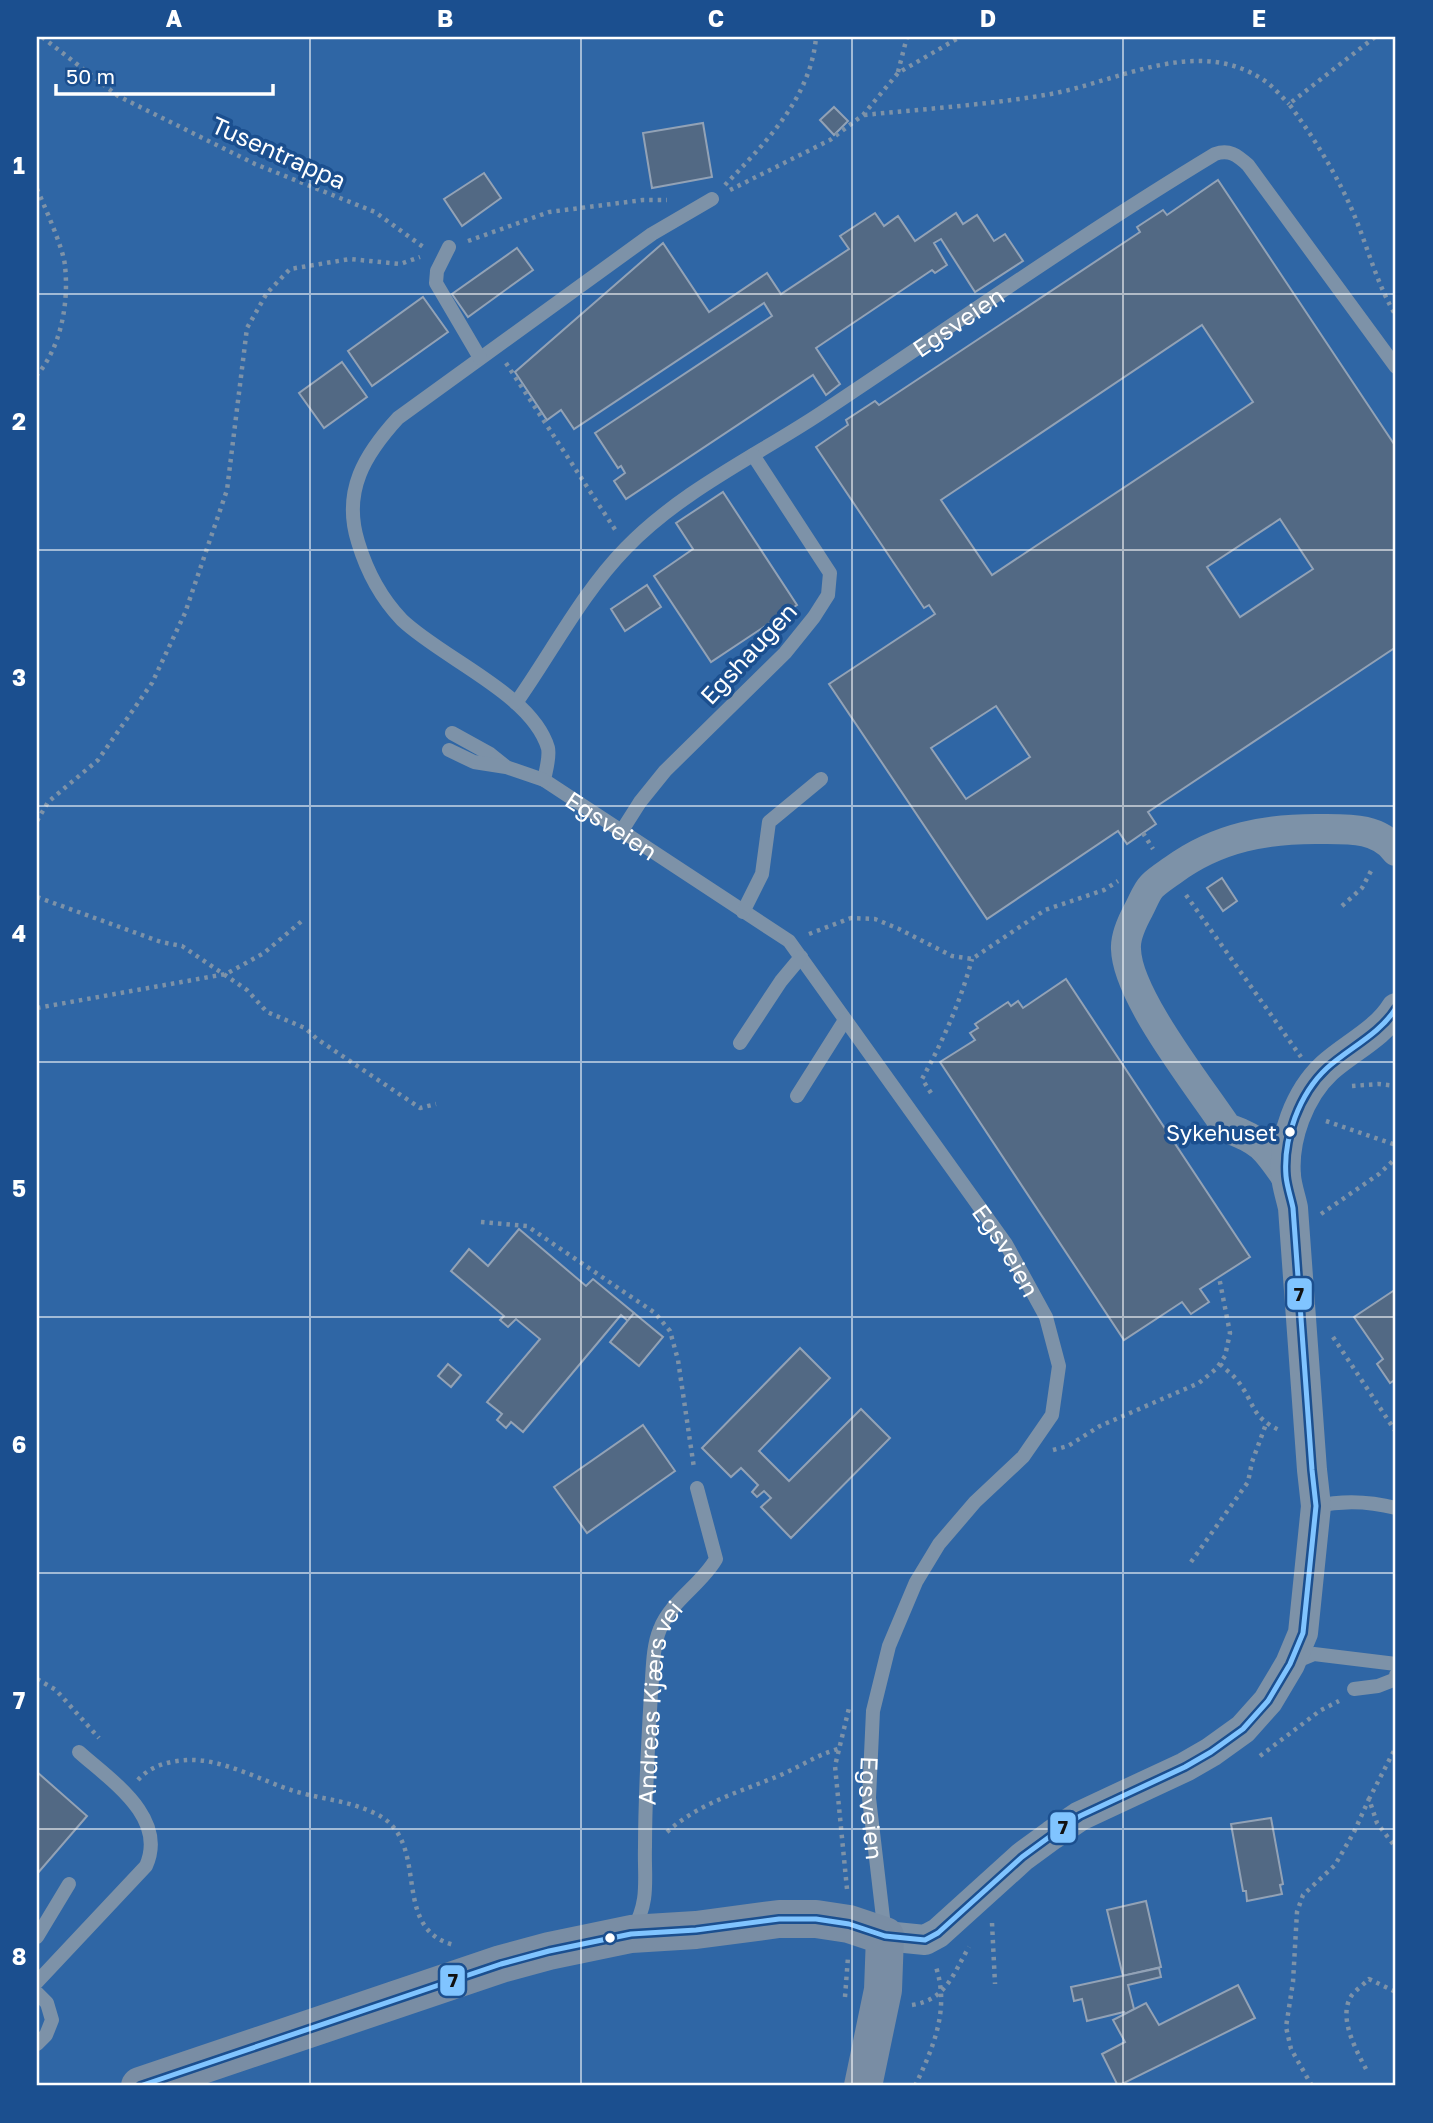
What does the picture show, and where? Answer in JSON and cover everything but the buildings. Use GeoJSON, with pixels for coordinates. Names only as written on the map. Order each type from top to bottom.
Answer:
{"type":"FeatureCollection","features":[{"type":"Feature","properties":{"kind":"street"},"geometry":{"type":"LineString","coordinates":[[1286,1177],[1266,1147],[1227,1128],[1154,1020],[1134,984],[1126,948],[1133,919],[1151,887],[1168,874],[1213,846],[1247,834],[1297,828],[1357,830],[1390,844]]}},
{"type":"Feature","properties":{"kind":"street"},"geometry":{"type":"LineString","coordinates":[[140,2086],[501,1964],[631,1934],[695,1930],[779,1919],[816,1919],[849,1924],[886,1936],[925,1940],[950,1924],[1022,1857],[1071,1822],[1185,1768],[1243,1729],[1268,1701],[1290,1664],[1303,1633],[1316,1506],[1311,1469],[1293,1208],[1286,1177],[1287,1145],[1300,1103],[1325,1069],[1363,1042],[1396,1008]]}},
{"type":"Feature","properties":{"kind":"street","name":"Egsveien"},"geometry":{"type":"LineString","coordinates":[[863,2086],[882,1997],[886,1936]]}},
{"type":"Feature","properties":{"kind":"lane","name":"Egsveien"},"geometry":{"type":"LineString","coordinates":[[516,703],[594,585],[628,545],[715,478],[808,421],[1214,154],[1222,151],[1238,156],[1268,189],[1396,367]]}},
{"type":"Feature","properties":{"kind":"lane","name":"Egsveien"},"geometry":{"type":"LineString","coordinates":[[712,199],[652,234],[398,418],[375,443],[358,479],[353,520],[364,563],[382,596],[403,620],[437,648],[516,703],[530,717],[549,751],[544,780],[789,941],[1006,1244],[1046,1317],[1059,1366],[1052,1415],[1023,1457],[975,1502],[939,1544],[916,1582],[889,1646],[873,1711],[869,1798],[886,1936]]}},
{"type":"Feature","properties":{"kind":"lane"},"geometry":{"type":"LineString","coordinates":[[449,247],[437,271],[436,283],[480,358]]}},
{"type":"Feature","properties":{"kind":"lane","name":"Egshaugen"},"geometry":{"type":"LineString","coordinates":[[621,832],[640,802],[665,771],[785,653],[828,595],[830,573],[753,455]]}},
{"type":"Feature","properties":{"kind":"lane"},"geometry":{"type":"LineString","coordinates":[[452,733],[490,754],[506,767]]}},
{"type":"Feature","properties":{"kind":"lane"},"geometry":{"type":"LineString","coordinates":[[449,750],[474,762],[506,767],[544,780]]}},
{"type":"Feature","properties":{"kind":"lane"},"geometry":{"type":"LineString","coordinates":[[743,912],[762,874],[769,822],[821,779]]}},
{"type":"Feature","properties":{"kind":"lane"},"geometry":{"type":"LineString","coordinates":[[740,1043],[781,981],[801,957]]}},
{"type":"Feature","properties":{"kind":"lane"},"geometry":{"type":"LineString","coordinates":[[797,1096],[845,1020]]}},
{"type":"Feature","properties":{"kind":"lane","name":"Andreas Kjærs vei"},"geometry":{"type":"LineString","coordinates":[[631,1934],[640,1917],[645,1896],[650,1713],[657,1639],[666,1619],[716,1559],[697,1489]]}},
{"type":"Feature","properties":{"kind":"lane"},"geometry":{"type":"LineString","coordinates":[[1316,1506],[1362,1501],[1396,1508]]}},
{"type":"Feature","properties":{"kind":"lane"},"geometry":{"type":"LineString","coordinates":[[1290,1664],[1314,1654],[1396,1664]]}},
{"type":"Feature","properties":{"kind":"lane"},"geometry":{"type":"LineString","coordinates":[[1354,1689],[1378,1686],[1396,1679],[1396,1675]]}},
{"type":"Feature","properties":{"kind":"lane"},"geometry":{"type":"LineString","coordinates":[[37,1982],[146,1867],[151,1847],[149,1831],[139,1809],[126,1793],[79,1752]]}},
{"type":"Feature","properties":{"kind":"lane"},"geometry":{"type":"LineString","coordinates":[[37,1937],[69,1884]]}},
{"type":"Feature","properties":{"kind":"lane"},"geometry":{"type":"LineString","coordinates":[[37,1993],[47,2003],[52,2020],[46,2035],[37,2044]]}},
{"type":"Feature","properties":{"kind":"path","name":"Tusentrappa"},"geometry":{"type":"LineString","coordinates":[[37,821],[48,802],[98,760],[152,683],[185,613],[227,490],[247,328],[267,293],[290,270],[350,259],[400,264],[432,253],[375,212],[255,164],[118,96],[42,37]]}},
{"type":"Feature","properties":{"kind":"path"},"geometry":{"type":"LineString","coordinates":[[712,199],[777,129],[798,95],[814,54],[816,37]]}},
{"type":"Feature","properties":{"kind":"path"},"geometry":{"type":"LineString","coordinates":[[898,73],[907,37]]}},
{"type":"Feature","properties":{"kind":"path"},"geometry":{"type":"LineString","coordinates":[[449,247],[549,212],[643,200],[712,199],[830,140],[863,116],[898,73],[960,37]]}},
{"type":"Feature","properties":{"kind":"path"},"geometry":{"type":"LineString","coordinates":[[1289,104],[1375,37]]}},
{"type":"Feature","properties":{"kind":"path"},"geometry":{"type":"LineString","coordinates":[[863,116],[1046,95],[1177,61],[1210,62],[1241,69],[1263,79],[1289,104],[1315,140],[1349,203],[1371,265],[1396,316]]}},
{"type":"Feature","properties":{"kind":"path"},"geometry":{"type":"LineString","coordinates":[[37,189],[65,265],[63,322],[44,367],[37,375]]}},
{"type":"Feature","properties":{"kind":"path"},"geometry":{"type":"LineString","coordinates":[[496,346],[616,532],[628,545]]}},
{"type":"Feature","properties":{"kind":"path"},"geometry":{"type":"LineString","coordinates":[[1143,833],[1168,874],[1194,903],[1318,1079],[1331,1088],[1380,1084],[1396,1086]]}},
{"type":"Feature","properties":{"kind":"path"},"geometry":{"type":"LineString","coordinates":[[1342,905],[1362,888],[1379,856],[1390,844]]}},
{"type":"Feature","properties":{"kind":"path"},"geometry":{"type":"LineString","coordinates":[[931,1093],[922,1079],[965,984],[972,959],[1045,910],[1104,890],[1126,877]]}},
{"type":"Feature","properties":{"kind":"path"},"geometry":{"type":"LineString","coordinates":[[37,897],[161,943],[182,946],[247,990],[267,1012],[305,1028],[317,1039],[420,1108],[436,1104]]}},
{"type":"Feature","properties":{"kind":"path"},"geometry":{"type":"LineString","coordinates":[[789,941],[851,918],[875,919],[952,956],[972,959]]}},
{"type":"Feature","properties":{"kind":"path"},"geometry":{"type":"LineString","coordinates":[[37,1008],[226,974],[264,953],[303,920]]}},
{"type":"Feature","properties":{"kind":"path"},"geometry":{"type":"LineString","coordinates":[[1315,1118],[1396,1145]]}},
{"type":"Feature","properties":{"kind":"path"},"geometry":{"type":"LineString","coordinates":[[1311,1221],[1379,1174],[1396,1158]]}},
{"type":"Feature","properties":{"kind":"path"},"geometry":{"type":"LineString","coordinates":[[481,1223],[527,1226],[655,1313],[670,1331],[678,1360],[697,1489]]}},
{"type":"Feature","properties":{"kind":"path"},"geometry":{"type":"LineString","coordinates":[[1032,1443],[1054,1450],[1068,1446],[1100,1426],[1199,1383],[1225,1356],[1230,1333],[1219,1277]]}},
{"type":"Feature","properties":{"kind":"path"},"geometry":{"type":"LineString","coordinates":[[1326,1326],[1396,1432]]}},
{"type":"Feature","properties":{"kind":"path"},"geometry":{"type":"LineString","coordinates":[[1220,1364],[1238,1381],[1255,1413],[1266,1424],[1283,1432]]}},
{"type":"Feature","properties":{"kind":"path"},"geometry":{"type":"LineString","coordinates":[[1191,1562],[1248,1482],[1252,1462],[1266,1424]]}},
{"type":"Feature","properties":{"kind":"path"},"geometry":{"type":"LineString","coordinates":[[37,1679],[56,1690],[107,1746]]}},
{"type":"Feature","properties":{"kind":"path"},"geometry":{"type":"LineString","coordinates":[[1257,1757],[1269,1751],[1321,1710],[1350,1696],[1354,1689]]}},
{"type":"Feature","properties":{"kind":"path"},"geometry":{"type":"LineString","coordinates":[[848,1895],[835,1766],[852,1700]]}},
{"type":"Feature","properties":{"kind":"path"},"geometry":{"type":"LineString","coordinates":[[1312,2086],[1292,2049],[1286,2027],[1293,1983],[1297,1912],[1303,1895],[1335,1865],[1396,1747]]}},
{"type":"Feature","properties":{"kind":"path"},"geometry":{"type":"LineString","coordinates":[[645,1852],[681,1820],[706,1805],[786,1773],[816,1756],[838,1749]]}},
{"type":"Feature","properties":{"kind":"path"},"geometry":{"type":"LineString","coordinates":[[126,1793],[145,1772],[162,1765],[187,1760],[210,1761],[297,1792],[361,1808],[387,1819],[398,1832],[406,1851],[416,1909],[422,1923],[441,1941],[458,1946]]}},
{"type":"Feature","properties":{"kind":"path"},"geometry":{"type":"LineString","coordinates":[[131,1771],[139,1779]]}},
{"type":"Feature","properties":{"kind":"path"},"geometry":{"type":"LineString","coordinates":[[1368,1798],[1377,1824],[1393,1844]]}},
{"type":"Feature","properties":{"kind":"path"},"geometry":{"type":"LineString","coordinates":[[985,1930],[992,1922],[995,1983]]}},
{"type":"Feature","properties":{"kind":"path"},"geometry":{"type":"LineString","coordinates":[[906,2005],[925,2002],[941,1995],[969,1946],[977,1938]]}},
{"type":"Feature","properties":{"kind":"path"},"geometry":{"type":"LineString","coordinates":[[915,2086],[941,2022],[939,1974],[925,1940]]}},
{"type":"Feature","properties":{"kind":"path"},"geometry":{"type":"LineString","coordinates":[[1366,2069],[1350,2038],[1347,2017],[1351,1996],[1369,1979],[1396,1992]]}},
{"type":"Feature","properties":{"kind":"shaded area"},"geometry":{"type":"Polygon","coordinates":[[[37,37],[1396,37],[1396,2086],[37,2086],[37,37]]]}},
{"type":"Feature","properties":{"kind":"transit line","name":"7"},"geometry":{"type":"LineString","coordinates":[[140,2086],[501,1964],[631,1934],[696,1930],[779,1919],[816,1919],[849,1924],[885,1936],[925,1940],[938,1933],[1022,1857],[1080,1816],[1185,1767],[1243,1729],[1268,1701],[1290,1664],[1303,1633],[1316,1506],[1293,1208],[1286,1176],[1290,1132],[1301,1104],[1317,1079],[1327,1068],[1382,1026],[1396,1008]]}},
{"type":"Feature","properties":{"kind":"place","name":"Sykehuset"},"geometry":{"type":"Point","coordinates":[1290,1132]}}]}
